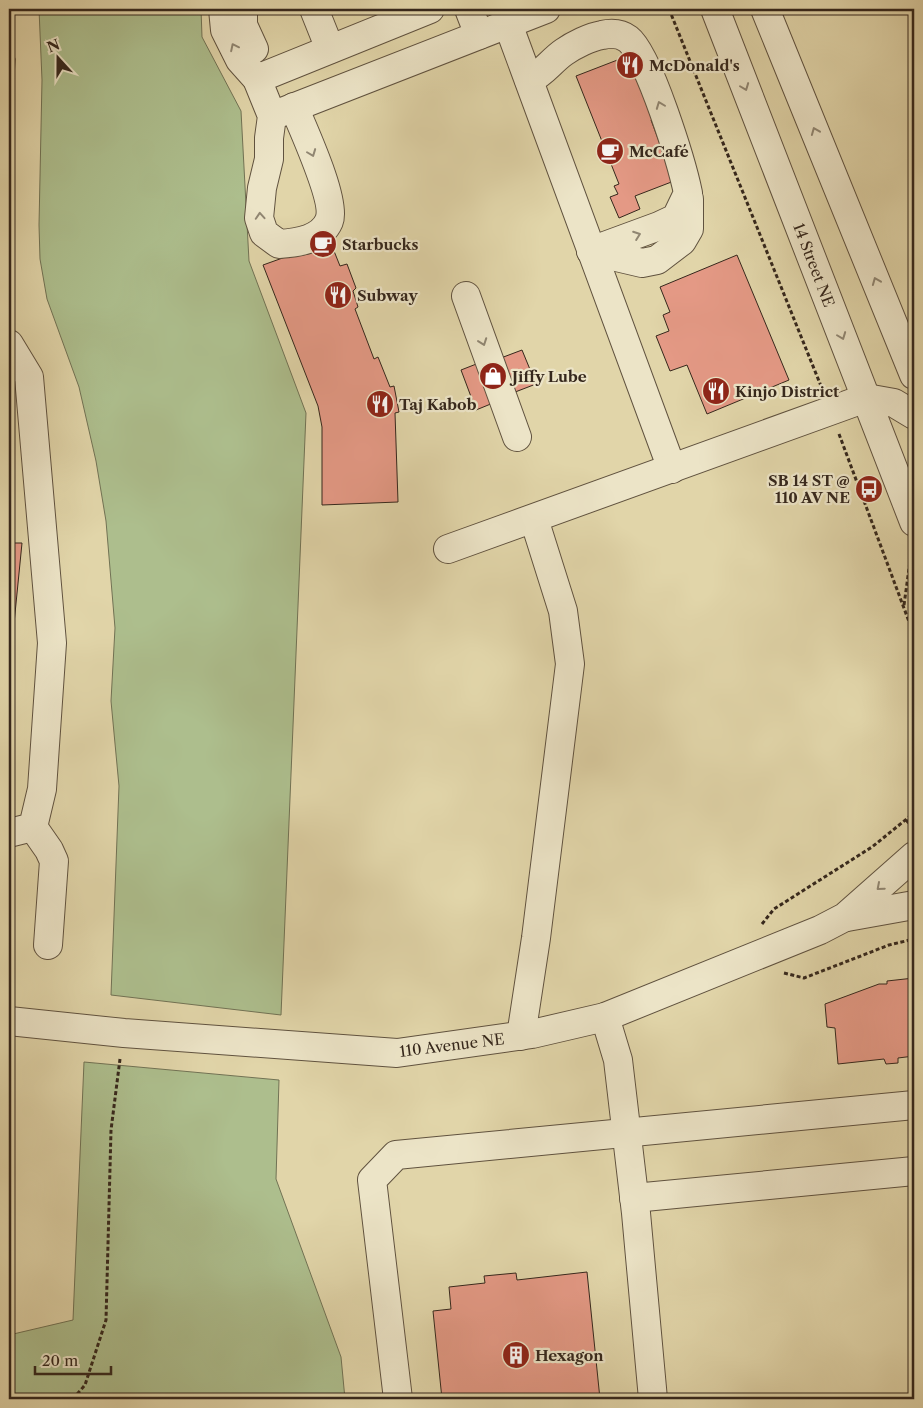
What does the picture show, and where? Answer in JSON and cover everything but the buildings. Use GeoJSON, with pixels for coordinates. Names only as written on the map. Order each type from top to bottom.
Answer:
{"type":"FeatureCollection","features":[{"type":"Feature","properties":{"kind":"street"},"geometry":{"type":"LineString","coordinates":[[224,9],[225,30],[240,60],[283,112],[546,9]]}},
{"type":"Feature","properties":{"kind":"street"},"geometry":{"type":"LineString","coordinates":[[243,9],[243,25],[260,61],[257,79]]}},
{"type":"Feature","properties":{"kind":"street"},"geometry":{"type":"LineString","coordinates":[[314,9],[330,49]]}},
{"type":"Feature","properties":{"kind":"street"},"geometry":{"type":"LineString","coordinates":[[257,79],[430,9]]}},
{"type":"Feature","properties":{"kind":"street"},"geometry":{"type":"LineString","coordinates":[[469,9],[479,35]]}},
{"type":"Feature","properties":{"kind":"street","name":"14 Street NE"},"geometry":{"type":"LineString","coordinates":[[715,9],[866,398],[914,532]]}},
{"type":"Feature","properties":{"kind":"street"},"geometry":{"type":"LineString","coordinates":[[766,9],[914,375]]}},
{"type":"Feature","properties":{"kind":"street"},"geometry":{"type":"LineString","coordinates":[[508,24],[672,468]]}},
{"type":"Feature","properties":{"kind":"street"},"geometry":{"type":"LineString","coordinates":[[529,80],[540,75],[563,52],[582,42],[601,35],[618,34],[629,39],[642,57],[671,132],[688,193],[676,218],[591,251]]}},
{"type":"Feature","properties":{"kind":"street"},"geometry":{"type":"LineString","coordinates":[[466,296],[517,437]]}},
{"type":"Feature","properties":{"kind":"street"},"geometry":{"type":"LineString","coordinates":[[9,344],[29,377],[52,643],[42,789],[21,830],[49,850],[54,862],[48,945]]}},
{"type":"Feature","properties":{"kind":"street"},"geometry":{"type":"LineString","coordinates":[[448,549],[866,398],[894,403],[914,415]]}},
{"type":"Feature","properties":{"kind":"street"},"geometry":{"type":"LineString","coordinates":[[520,1036],[536,938],[570,664],[563,611],[534,519]]}},
{"type":"Feature","properties":{"kind":"street","name":"110 Avenue NE"},"geometry":{"type":"LineString","coordinates":[[845,917],[914,856]]}},
{"type":"Feature","properties":{"kind":"street","name":"110 Avenue NE"},"geometry":{"type":"LineString","coordinates":[[9,1021],[124,1033],[397,1053],[520,1036],[605,1017],[788,944],[845,917],[914,905]]}},
{"type":"Feature","properties":{"kind":"street"},"geometry":{"type":"LineString","coordinates":[[605,1017],[618,1060],[634,1198],[653,1399]]}},
{"type":"Feature","properties":{"kind":"street"},"geometry":{"type":"LineString","coordinates":[[398,1399],[372,1180],[396,1155],[914,1105]]}},
{"type":"Feature","properties":{"kind":"street"},"geometry":{"type":"LineString","coordinates":[[634,1198],[914,1171]]}},
{"type":"Feature","properties":{"kind":"path"},"geometry":{"type":"LineString","coordinates":[[670,9],[831,412],[914,635]]}},
{"type":"Feature","properties":{"kind":"path"},"geometry":{"type":"LineString","coordinates":[[904,606],[914,532]]}},
{"type":"Feature","properties":{"kind":"path"},"geometry":{"type":"LineString","coordinates":[[774,909],[834,873],[914,813]]}},
{"type":"Feature","properties":{"kind":"path"},"geometry":{"type":"LineString","coordinates":[[906,820],[914,830]]}},
{"type":"Feature","properties":{"kind":"path"},"geometry":{"type":"LineString","coordinates":[[804,978],[890,945],[914,940]]}},
{"type":"Feature","properties":{"kind":"path"},"geometry":{"type":"LineString","coordinates":[[73,1399],[85,1385],[106,1320],[111,1130],[124,1033]]}},
{"type":"Feature","properties":{"kind":"green space"},"geometry":{"type":"Polygon","coordinates":[[[39,9],[201,9],[202,37],[241,111],[249,261],[306,413],[281,1015],[111,995],[119,786],[111,701],[115,628],[106,521],[96,461],[79,387],[47,299],[40,259],[42,80],[39,9]]]}},
{"type":"Feature","properties":{"kind":"green space"},"geometry":{"type":"Polygon","coordinates":[[[84,1062],[279,1080],[276,1179],[341,1357],[345,1399],[9,1399],[9,1335],[73,1320],[84,1062]]]}},
{"type":"Feature","properties":{"kind":"place","name":"McDonald's"},"geometry":{"type":"Point","coordinates":[630,65]}},
{"type":"Feature","properties":{"kind":"place","name":"McCafé"},"geometry":{"type":"Point","coordinates":[610,151]}},
{"type":"Feature","properties":{"kind":"place","name":"Starbucks"},"geometry":{"type":"Point","coordinates":[323,244]}},
{"type":"Feature","properties":{"kind":"place","name":"Subway"},"geometry":{"type":"Point","coordinates":[338,295]}},
{"type":"Feature","properties":{"kind":"place","name":"Jiffy Lube"},"geometry":{"type":"Point","coordinates":[493,376]}},
{"type":"Feature","properties":{"kind":"place","name":"Kinjo District"},"geometry":{"type":"Point","coordinates":[716,391]}},
{"type":"Feature","properties":{"kind":"place","name":"Taj Kabob"},"geometry":{"type":"Point","coordinates":[380,404]}},
{"type":"Feature","properties":{"kind":"place","name":"SB 14 ST @ 110 AV NE"},"geometry":{"type":"Point","coordinates":[869,489]}},
{"type":"Feature","properties":{"kind":"place","name":"Hexagon"},"geometry":{"type":"Point","coordinates":[516,1355]}}]}
